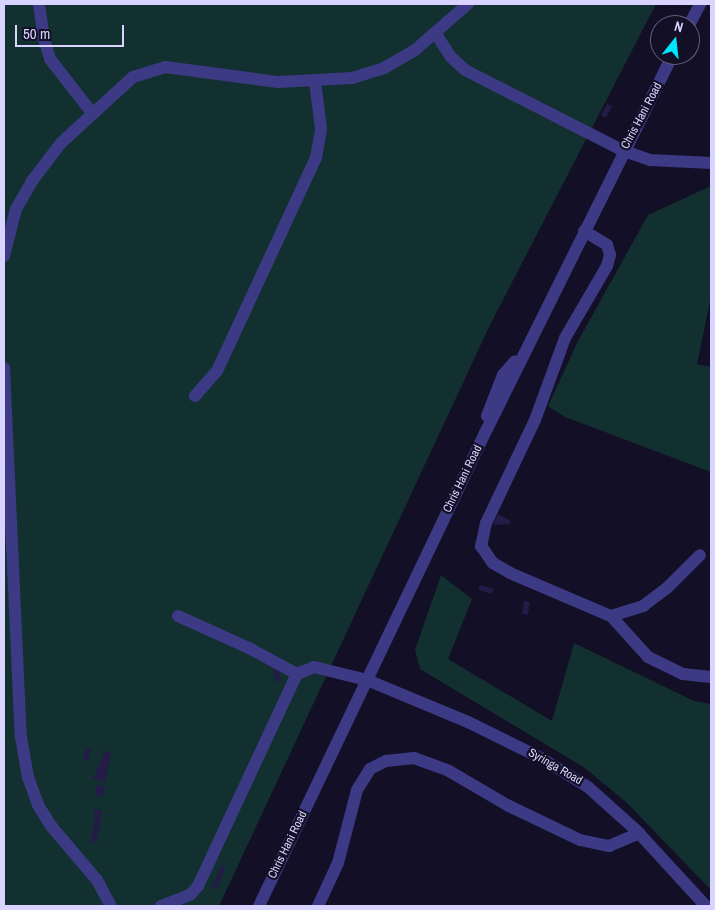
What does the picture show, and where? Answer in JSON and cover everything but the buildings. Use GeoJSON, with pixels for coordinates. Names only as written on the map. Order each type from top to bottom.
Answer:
{"type":"FeatureCollection","features":[{"type":"Feature","properties":{"kind":"street"},"geometry":{"type":"LineString","coordinates":[[39,4],[44,39],[50,59],[92,113]]}},
{"type":"Feature","properties":{"kind":"street"},"geometry":{"type":"LineString","coordinates":[[4,256],[16,209],[32,181],[60,143],[133,77],[164,67],[278,82],[352,78],[384,68],[436,34],[468,4]]}},
{"type":"Feature","properties":{"kind":"street"},"geometry":{"type":"LineString","coordinates":[[436,34],[451,57],[465,70],[624,151],[650,160],[711,163]]}},
{"type":"Feature","properties":{"kind":"street","name":"Chris Hani Road"},"geometry":{"type":"LineString","coordinates":[[259,906],[485,433],[584,231],[669,65]]}},
{"type":"Feature","properties":{"kind":"street"},"geometry":{"type":"LineString","coordinates":[[195,396],[217,371],[316,158],[321,129],[316,81]]}},
{"type":"Feature","properties":{"kind":"street"},"geometry":{"type":"LineString","coordinates":[[584,231],[607,245],[610,255],[607,266],[565,338],[535,420],[486,523],[481,546],[493,563],[510,573],[612,616],[648,657],[683,674],[711,678]]}},
{"type":"Feature","properties":{"kind":"street"},"geometry":{"type":"LineString","coordinates":[[4,368],[21,737],[28,777],[38,805],[51,826],[97,880],[111,906]]}},
{"type":"Feature","properties":{"kind":"street"},"geometry":{"type":"LineString","coordinates":[[612,616],[626,614],[643,606],[668,587],[700,555]]}},
{"type":"Feature","properties":{"kind":"street"},"geometry":{"type":"LineString","coordinates":[[161,906],[190,895],[198,886],[297,674],[249,648],[178,616]]}},
{"type":"Feature","properties":{"kind":"street","name":"Syringa Road"},"geometry":{"type":"LineString","coordinates":[[297,674],[314,667],[367,680],[468,722],[541,758],[588,787],[639,833],[706,906]]}},
{"type":"Feature","properties":{"kind":"street"},"geometry":{"type":"LineString","coordinates":[[318,906],[338,863],[357,790],[370,769],[386,761],[414,758],[449,771],[510,806],[580,840],[609,846],[639,833]]}},
{"type":"Feature","properties":{"kind":"green space"},"geometry":{"type":"Polygon","coordinates":[[[4,4],[656,4],[490,325],[219,906],[4,906],[4,4]]]}},
{"type":"Feature","properties":{"kind":"green space"},"geometry":{"type":"Polygon","coordinates":[[[711,186],[711,297],[697,364],[711,367],[711,472],[565,417],[548,406],[578,341],[648,215],[711,186]]]}},
{"type":"Feature","properties":{"kind":"green space"},"geometry":{"type":"Polygon","coordinates":[[[441,575],[472,599],[448,659],[552,721],[574,643],[694,701],[711,704],[711,890],[626,802],[585,768],[420,669],[415,650],[441,575]]]}}]}
